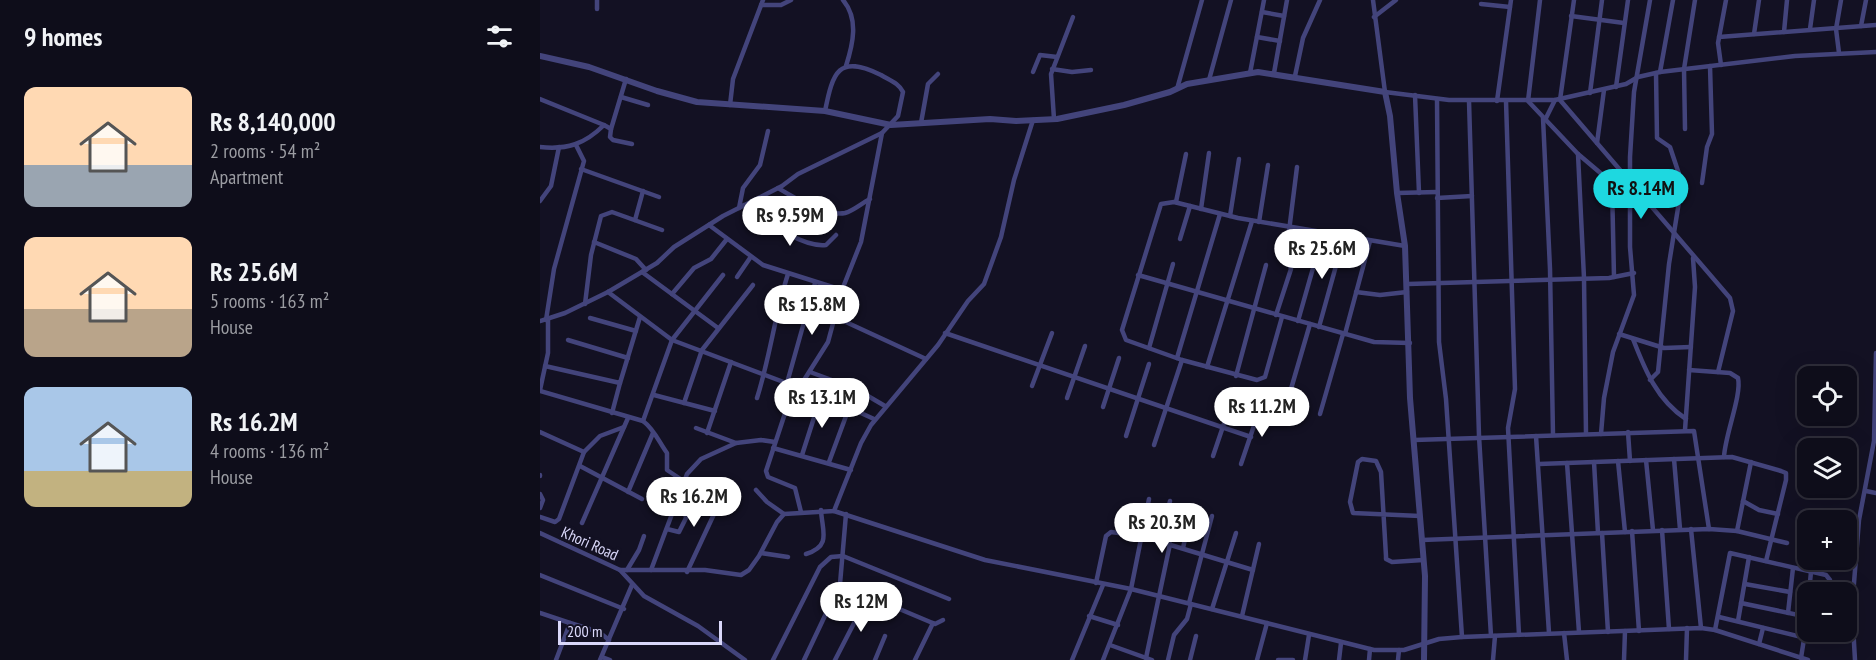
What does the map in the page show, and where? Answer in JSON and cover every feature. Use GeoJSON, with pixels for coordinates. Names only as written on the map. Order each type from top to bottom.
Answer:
{"type":"FeatureCollection","features":[{"type":"Feature","properties":{"kind":"street"},"geometry":{"type":"LineString","coordinates":[[597,0],[597,9]]}},
{"type":"Feature","properties":{"kind":"street"},"geometry":{"type":"LineString","coordinates":[[730,105],[733,79],[762,3],[781,5],[791,0]]}},
{"type":"Feature","properties":{"kind":"street"},"geometry":{"type":"LineString","coordinates":[[843,0],[849,9],[854,31],[846,66]]}},
{"type":"Feature","properties":{"kind":"street"},"geometry":{"type":"LineString","coordinates":[[1177,88],[1202,0]]}},
{"type":"Feature","properties":{"kind":"street"},"geometry":{"type":"LineString","coordinates":[[1209,80],[1231,0]]}},
{"type":"Feature","properties":{"kind":"street"},"geometry":{"type":"LineString","coordinates":[[1250,73],[1264,0]]}},
{"type":"Feature","properties":{"kind":"street"},"geometry":{"type":"LineString","coordinates":[[1274,73],[1287,0]]}},
{"type":"Feature","properties":{"kind":"street"},"geometry":{"type":"LineString","coordinates":[[1295,76],[1303,38],[1320,0]]}},
{"type":"Feature","properties":{"kind":"street"},"geometry":{"type":"LineString","coordinates":[[1373,0],[1390,116],[1408,284],[1414,440],[1424,560],[1424,660]]}},
{"type":"Feature","properties":{"kind":"street"},"geometry":{"type":"LineString","coordinates":[[1374,17],[1396,0]]}},
{"type":"Feature","properties":{"kind":"street"},"geometry":{"type":"LineString","coordinates":[[1497,101],[1510,0]]}},
{"type":"Feature","properties":{"kind":"street"},"geometry":{"type":"LineString","coordinates":[[1540,0],[1528,101],[1578,154],[1630,198]]}},
{"type":"Feature","properties":{"kind":"street"},"geometry":{"type":"LineString","coordinates":[[1553,435],[1544,119],[1558,100],[1574,0]]}},
{"type":"Feature","properties":{"kind":"street"},"geometry":{"type":"LineString","coordinates":[[1590,93],[1602,0]]}},
{"type":"Feature","properties":{"kind":"street"},"geometry":{"type":"LineString","coordinates":[[1616,87],[1628,0]]}},
{"type":"Feature","properties":{"kind":"street"},"geometry":{"type":"LineString","coordinates":[[1601,434],[1604,398],[1619,334],[1633,304],[1630,184],[1636,79],[1650,0]]}},
{"type":"Feature","properties":{"kind":"street"},"geometry":{"type":"LineString","coordinates":[[1650,380],[1658,375],[1669,264],[1682,183],[1670,147],[1657,138],[1658,73],[1674,0]]}},
{"type":"Feature","properties":{"kind":"street"},"geometry":{"type":"LineString","coordinates":[[1685,129],[1684,69],[1695,0]]}},
{"type":"Feature","properties":{"kind":"street"},"geometry":{"type":"LineString","coordinates":[[1721,65],[1719,37],[1726,0]]}},
{"type":"Feature","properties":{"kind":"street"},"geometry":{"type":"LineString","coordinates":[[1754,34],[1760,0]]}},
{"type":"Feature","properties":{"kind":"street"},"geometry":{"type":"LineString","coordinates":[[1784,32],[1787,0]]}},
{"type":"Feature","properties":{"kind":"street"},"geometry":{"type":"LineString","coordinates":[[1810,29],[1814,0]]}},
{"type":"Feature","properties":{"kind":"street"},"geometry":{"type":"LineString","coordinates":[[1839,53],[1837,27],[1841,0]]}},
{"type":"Feature","properties":{"kind":"street"},"geometry":{"type":"LineString","coordinates":[[1861,26],[1866,0]]}},
{"type":"Feature","properties":{"kind":"street"},"geometry":{"type":"LineString","coordinates":[[1481,4],[1510,7]]}},
{"type":"Feature","properties":{"kind":"street"},"geometry":{"type":"LineString","coordinates":[[1262,12],[1284,16]]}},
{"type":"Feature","properties":{"kind":"street"},"geometry":{"type":"LineString","coordinates":[[1571,16],[1624,23]]}},
{"type":"Feature","properties":{"kind":"street"},"geometry":{"type":"LineString","coordinates":[[1054,119],[1050,86],[1052,69],[1073,17]]}},
{"type":"Feature","properties":{"kind":"street"},"geometry":{"type":"LineString","coordinates":[[1719,37],[1876,26]]}},
{"type":"Feature","properties":{"kind":"street"},"geometry":{"type":"LineString","coordinates":[[1257,37],[1280,41]]}},
{"type":"Feature","properties":{"kind":"street"},"geometry":{"type":"LineString","coordinates":[[540,56],[626,78],[657,91],[697,102],[825,111],[891,125],[990,119],[1054,119],[1124,105],[1209,80],[1250,73],[1274,73],[1437,99],[1558,100],[1616,87],[1658,73],[1684,69],[1839,53],[1876,52]]}},
{"type":"Feature","properties":{"kind":"street"},"geometry":{"type":"LineString","coordinates":[[1033,72],[1040,55],[1057,57]]}},
{"type":"Feature","properties":{"kind":"street"},"geometry":{"type":"LineString","coordinates":[[545,320],[608,292],[644,271],[709,225],[741,206],[778,188],[798,174],[882,133],[891,125],[901,107],[902,88],[864,67],[846,66],[836,73],[831,83],[825,111]]}},
{"type":"Feature","properties":{"kind":"street"},"geometry":{"type":"LineString","coordinates":[[1702,183],[1707,144],[1712,134],[1710,66]]}},
{"type":"Feature","properties":{"kind":"street"},"geometry":{"type":"LineString","coordinates":[[1052,69],[1072,72],[1091,70]]}},
{"type":"Feature","properties":{"kind":"street"},"geometry":{"type":"LineString","coordinates":[[921,123],[928,84],[938,74]]}},
{"type":"Feature","properties":{"kind":"street"},"geometry":{"type":"LineString","coordinates":[[626,78],[610,137],[613,140],[632,144]]}},
{"type":"Feature","properties":{"kind":"street"},"geometry":{"type":"LineString","coordinates":[[1597,143],[1604,90]]}},
{"type":"Feature","properties":{"kind":"street"},"geometry":{"type":"LineString","coordinates":[[1415,95],[1419,193]]}},
{"type":"Feature","properties":{"kind":"street"},"geometry":{"type":"LineString","coordinates":[[621,97],[648,105]]}},
{"type":"Feature","properties":{"kind":"street"},"geometry":{"type":"LineString","coordinates":[[540,99],[611,129]]}},
{"type":"Feature","properties":{"kind":"street"},"geometry":{"type":"LineString","coordinates":[[1437,99],[1439,342],[1462,637]]}},
{"type":"Feature","properties":{"kind":"street"},"geometry":{"type":"LineString","coordinates":[[1558,100],[1732,302],[1731,322],[1718,372]]}},
{"type":"Feature","properties":{"kind":"street"},"geometry":{"type":"LineString","coordinates":[[1469,101],[1479,436],[1493,660]]}},
{"type":"Feature","properties":{"kind":"street"},"geometry":{"type":"LineString","coordinates":[[1506,101],[1515,389],[1508,436],[1519,635]]}},
{"type":"Feature","properties":{"kind":"street"},"geometry":{"type":"LineString","coordinates":[[834,511],[861,443],[874,419],[926,359],[984,284],[1001,237],[1014,180],[1033,120]]}},
{"type":"Feature","properties":{"kind":"street"},"geometry":{"type":"LineString","coordinates":[[540,147],[576,146],[591,138],[604,125]]}},
{"type":"Feature","properties":{"kind":"street"},"geometry":{"type":"LineString","coordinates":[[741,206],[743,188],[760,165],[768,131]]}},
{"type":"Feature","properties":{"kind":"street"},"geometry":{"type":"LineString","coordinates":[[801,512],[795,488],[766,474],[774,445],[797,387],[824,350],[842,290],[861,242],[882,133]]}},
{"type":"Feature","properties":{"kind":"street"},"geometry":{"type":"LineString","coordinates":[[576,146],[584,158],[554,269],[545,320],[545,366],[540,390],[643,421],[654,432],[658,444],[667,453],[667,470],[685,482]]}},
{"type":"Feature","properties":{"kind":"street"},"geometry":{"type":"LineString","coordinates":[[540,201],[551,186],[559,147]]}},
{"type":"Feature","properties":{"kind":"street"},"geometry":{"type":"LineString","coordinates":[[1201,209],[1209,153]]}},
{"type":"Feature","properties":{"kind":"street"},"geometry":{"type":"LineString","coordinates":[[1176,202],[1186,154]]}},
{"type":"Feature","properties":{"kind":"street"},"geometry":{"type":"LineString","coordinates":[[1578,154],[1584,279],[1586,434]]}},
{"type":"Feature","properties":{"kind":"street"},"geometry":{"type":"LineString","coordinates":[[1230,216],[1239,159]]}},
{"type":"Feature","properties":{"kind":"street"},"geometry":{"type":"LineString","coordinates":[[1259,222],[1268,165]]}},
{"type":"Feature","properties":{"kind":"street"},"geometry":{"type":"LineString","coordinates":[[1276,315],[1291,269],[1286,255],[1297,167]]}},
{"type":"Feature","properties":{"kind":"street"},"geometry":{"type":"LineString","coordinates":[[581,169],[659,197]]}},
{"type":"Feature","properties":{"kind":"street"},"geometry":{"type":"LineString","coordinates":[[1612,183],[1614,277]]}},
{"type":"Feature","properties":{"kind":"street"},"geometry":{"type":"LineString","coordinates":[[778,188],[804,202],[839,213],[848,212],[870,199]]}},
{"type":"Feature","properties":{"kind":"street"},"geometry":{"type":"LineString","coordinates":[[635,220],[643,191]]}},
{"type":"Feature","properties":{"kind":"street"},"geometry":{"type":"LineString","coordinates":[[1397,193],[1472,196]]}},
{"type":"Feature","properties":{"kind":"street"},"geometry":{"type":"LineString","coordinates":[[1282,317],[1264,377],[1253,380],[1180,359],[1126,340],[1122,330],[1161,204],[1167,201],[1176,202],[1252,221],[1405,246]]}},
{"type":"Feature","properties":{"kind":"street"},"geometry":{"type":"LineString","coordinates":[[741,206],[782,231],[814,244],[826,245],[836,235]]}},
{"type":"Feature","properties":{"kind":"street"},"geometry":{"type":"LineString","coordinates":[[1180,239],[1190,206]]}},
{"type":"Feature","properties":{"kind":"street"},"geometry":{"type":"LineString","coordinates":[[585,304],[594,242],[598,224],[604,213],[612,212],[662,230]]}},
{"type":"Feature","properties":{"kind":"street"},"geometry":{"type":"LineString","coordinates":[[1154,445],[1168,408],[1196,291],[1220,214]]}},
{"type":"Feature","properties":{"kind":"street"},"geometry":{"type":"LineString","coordinates":[[1207,367],[1252,221]]}},
{"type":"Feature","properties":{"kind":"street"},"geometry":{"type":"LineString","coordinates":[[709,225],[750,258],[763,265],[842,290]]}},
{"type":"Feature","properties":{"kind":"street"},"geometry":{"type":"LineString","coordinates":[[1298,321],[1323,233]]}},
{"type":"Feature","properties":{"kind":"street"},"geometry":{"type":"LineString","coordinates":[[1319,327],[1344,237]]}},
{"type":"Feature","properties":{"kind":"street"},"geometry":{"type":"LineString","coordinates":[[672,294],[694,268],[711,259],[727,239]]}},
{"type":"Feature","properties":{"kind":"street"},"geometry":{"type":"LineString","coordinates":[[1320,414],[1370,241]]}},
{"type":"Feature","properties":{"kind":"street"},"geometry":{"type":"LineString","coordinates":[[594,242],[636,259],[644,271],[718,328]]}},
{"type":"Feature","properties":{"kind":"street"},"geometry":{"type":"LineString","coordinates":[[1685,430],[1695,287],[1692,255]]}},
{"type":"Feature","properties":{"kind":"street"},"geometry":{"type":"LineString","coordinates":[[737,277],[750,258]]}},
{"type":"Feature","properties":{"kind":"street"},"geometry":{"type":"LineString","coordinates":[[1149,348],[1173,264]]}},
{"type":"Feature","properties":{"kind":"street"},"geometry":{"type":"LineString","coordinates":[[1236,376],[1266,265]]}},
{"type":"Feature","properties":{"kind":"street"},"geometry":{"type":"LineString","coordinates":[[1408,284],[1584,279],[1634,273]]}},
{"type":"Feature","properties":{"kind":"street"},"geometry":{"type":"LineString","coordinates":[[757,398],[764,375],[776,312],[788,274]]}},
{"type":"Feature","properties":{"kind":"street"},"geometry":{"type":"LineString","coordinates":[[643,421],[672,340],[723,275]]}},
{"type":"Feature","properties":{"kind":"street"},"geometry":{"type":"LineString","coordinates":[[1138,275],[1374,342],[1410,343]]}},
{"type":"Feature","properties":{"kind":"street"},"geometry":{"type":"LineString","coordinates":[[787,383],[815,283]]}},
{"type":"Feature","properties":{"kind":"street"},"geometry":{"type":"LineString","coordinates":[[684,403],[702,350],[753,285]]}},
{"type":"Feature","properties":{"kind":"street"},"geometry":{"type":"LineString","coordinates":[[608,292],[672,340],[787,383],[874,419]]}},
{"type":"Feature","properties":{"kind":"street"},"geometry":{"type":"LineString","coordinates":[[1356,292],[1380,295],[1408,292]]}},
{"type":"Feature","properties":{"kind":"street"},"geometry":{"type":"LineString","coordinates":[[612,413],[640,317]]}},
{"type":"Feature","properties":{"kind":"street"},"geometry":{"type":"LineString","coordinates":[[835,317],[926,359]]}},
{"type":"Feature","properties":{"kind":"street"},"geometry":{"type":"LineString","coordinates":[[590,318],[636,331]]}},
{"type":"Feature","properties":{"kind":"street"},"geometry":{"type":"LineString","coordinates":[[1286,406],[1310,324]]}},
{"type":"Feature","properties":{"kind":"street"},"geometry":{"type":"LineString","coordinates":[[945,333],[1251,437]]}},
{"type":"Feature","properties":{"kind":"street"},"geometry":{"type":"LineString","coordinates":[[1032,386],[1052,333]]}},
{"type":"Feature","properties":{"kind":"street"},"geometry":{"type":"LineString","coordinates":[[1619,334],[1659,347],[1691,347]]}},
{"type":"Feature","properties":{"kind":"street"},"geometry":{"type":"LineString","coordinates":[[1633,339],[1650,380],[1660,396],[1686,419]]}},
{"type":"Feature","properties":{"kind":"street"},"geometry":{"type":"LineString","coordinates":[[568,340],[628,358]]}},
{"type":"Feature","properties":{"kind":"street"},"geometry":{"type":"LineString","coordinates":[[1067,398],[1085,346]]}},
{"type":"Feature","properties":{"kind":"street"},"geometry":{"type":"LineString","coordinates":[[1855,660],[1853,598],[1859,526],[1875,430],[1876,353]]}},
{"type":"Feature","properties":{"kind":"street"},"geometry":{"type":"LineString","coordinates":[[1103,407],[1119,358]]}},
{"type":"Feature","properties":{"kind":"street"},"geometry":{"type":"LineString","coordinates":[[707,433],[731,362]]}},
{"type":"Feature","properties":{"kind":"street"},"geometry":{"type":"LineString","coordinates":[[1126,436],[1149,364]]}},
{"type":"Feature","properties":{"kind":"street"},"geometry":{"type":"LineString","coordinates":[[545,366],[620,383]]}},
{"type":"Feature","properties":{"kind":"street"},"geometry":{"type":"LineString","coordinates":[[1689,370],[1735,375],[1739,382],[1726,434],[1724,457]]}},
{"type":"Feature","properties":{"kind":"street"},"geometry":{"type":"LineString","coordinates":[[810,372],[856,389],[885,406]]}},
{"type":"Feature","properties":{"kind":"street"},"geometry":{"type":"LineString","coordinates":[[1213,456],[1234,394]]}},
{"type":"Feature","properties":{"kind":"street"},"geometry":{"type":"LineString","coordinates":[[654,395],[715,411]]}},
{"type":"Feature","properties":{"kind":"street"},"geometry":{"type":"LineString","coordinates":[[802,454],[820,396]]}},
{"type":"Feature","properties":{"kind":"street"},"geometry":{"type":"LineString","coordinates":[[1241,464],[1261,405]]}},
{"type":"Feature","properties":{"kind":"street"},"geometry":{"type":"LineString","coordinates":[[829,462],[849,408]]}},
{"type":"Feature","properties":{"kind":"street"},"geometry":{"type":"LineString","coordinates":[[582,523],[628,418]]}},
{"type":"Feature","properties":{"kind":"street"},"geometry":{"type":"LineString","coordinates":[[540,517],[558,521],[584,452],[600,436],[624,426]]}},
{"type":"Feature","properties":{"kind":"street"},"geometry":{"type":"LineString","coordinates":[[696,428],[736,443]]}},
{"type":"Feature","properties":{"kind":"street"},"geometry":{"type":"LineString","coordinates":[[1414,440],[1685,430],[1696,435],[1709,528]]}},
{"type":"Feature","properties":{"kind":"street"},"geometry":{"type":"LineString","coordinates":[[540,432],[584,452]]}},
{"type":"Feature","properties":{"kind":"street"},"geometry":{"type":"LineString","coordinates":[[628,492],[654,432]]}},
{"type":"Feature","properties":{"kind":"street"},"geometry":{"type":"LineString","coordinates":[[1628,432],[1630,461]]}},
{"type":"Feature","properties":{"kind":"street"},"geometry":{"type":"LineString","coordinates":[[1536,436],[1549,633]]}},
{"type":"Feature","properties":{"kind":"street"},"geometry":{"type":"LineString","coordinates":[[651,570],[687,474],[701,459],[736,443],[761,440],[850,470]]}},
{"type":"Feature","properties":{"kind":"street"},"geometry":{"type":"LineString","coordinates":[[1539,464],[1724,457],[1781,471],[1787,476],[1766,561]]}},
{"type":"Feature","properties":{"kind":"street"},"geometry":{"type":"LineString","coordinates":[[1420,516],[1383,516],[1358,514],[1351,511],[1352,487],[1360,460],[1368,459],[1379,464],[1383,516],[1386,556],[1388,561],[1424,560]]}},
{"type":"Feature","properties":{"kind":"street"},"geometry":{"type":"LineString","coordinates":[[1674,459],[1680,529]]}},
{"type":"Feature","properties":{"kind":"street"},"geometry":{"type":"LineString","coordinates":[[1646,460],[1653,531]]}},
{"type":"Feature","properties":{"kind":"street"},"geometry":{"type":"LineString","coordinates":[[1618,461],[1625,532]]}},
{"type":"Feature","properties":{"kind":"street"},"geometry":{"type":"LineString","coordinates":[[1594,462],[1608,632]]}},
{"type":"Feature","properties":{"kind":"street"},"geometry":{"type":"LineString","coordinates":[[1737,531],[1751,462]]}},
{"type":"Feature","properties":{"kind":"street"},"geometry":{"type":"LineString","coordinates":[[1567,463],[1579,632]]}},
{"type":"Feature","properties":{"kind":"street"},"geometry":{"type":"LineString","coordinates":[[580,466],[642,499]]}},
{"type":"Feature","properties":{"kind":"street"},"geometry":{"type":"LineString","coordinates":[[682,489],[701,499],[714,512],[687,572]]}},
{"type":"Feature","properties":{"kind":"street"},"geometry":{"type":"LineString","coordinates":[[756,490],[767,502],[784,514],[834,511],[985,560],[1131,589],[1242,615],[1309,635],[1370,649],[1399,650],[1439,639],[1462,637],[1701,628],[1715,630],[1808,660]]}},
{"type":"Feature","properties":{"kind":"street"},"geometry":{"type":"LineString","coordinates":[[1866,491],[1876,493]]}},
{"type":"Feature","properties":{"kind":"street"},"geometry":{"type":"LineString","coordinates":[[540,494],[543,500],[540,508]]}},
{"type":"Feature","properties":{"kind":"street"},"geometry":{"type":"LineString","coordinates":[[1103,660],[1131,589],[1149,499]]}},
{"type":"Feature","properties":{"kind":"street"},"geometry":{"type":"LineString","coordinates":[[1160,541],[1170,501]]}},
{"type":"Feature","properties":{"kind":"street"},"geometry":{"type":"LineString","coordinates":[[1743,501],[1759,510],[1778,514]]}},
{"type":"Feature","properties":{"kind":"street"},"geometry":{"type":"LineString","coordinates":[[667,529],[679,532],[686,518],[685,513],[675,508]]}},
{"type":"Feature","properties":{"kind":"street"},"geometry":{"type":"LineString","coordinates":[[1183,548],[1192,509]]}},
{"type":"Feature","properties":{"kind":"street"},"geometry":{"type":"LineString","coordinates":[[806,554],[816,550],[824,539],[821,510]]}},
{"type":"Feature","properties":{"kind":"street"},"geometry":{"type":"LineString","coordinates":[[620,570],[687,572],[705,570],[741,575],[749,570],[761,553],[777,522],[784,514]]}},
{"type":"Feature","properties":{"kind":"street"},"geometry":{"type":"LineString","coordinates":[[804,660],[840,584],[846,514]]}},
{"type":"Feature","properties":{"kind":"street"},"geometry":{"type":"LineString","coordinates":[[1168,660],[1174,635],[1187,619],[1212,516]]}},
{"type":"Feature","properties":{"kind":"street"},"geometry":{"type":"LineString","coordinates":[[1422,540],[1709,528],[1737,531],[1787,543]]}},
{"type":"Feature","properties":{"kind":"street"},"geometry":{"type":"LineString","coordinates":[[1690,529],[1701,628]]}},
{"type":"Feature","properties":{"kind":"street"},"geometry":{"type":"LineString","coordinates":[[1662,530],[1669,629]]}},
{"type":"Feature","properties":{"kind":"street"},"geometry":{"type":"LineString","coordinates":[[1632,531],[1639,631]]}},
{"type":"Feature","properties":{"kind":"street","name":"Khori Road"},"geometry":{"type":"LineString","coordinates":[[540,533],[620,570],[644,596],[718,639],[745,660]]}},
{"type":"Feature","properties":{"kind":"street"},"geometry":{"type":"LineString","coordinates":[[1096,583],[1107,533],[1141,536],[1253,570]]}},
{"type":"Feature","properties":{"kind":"street"},"geometry":{"type":"LineString","coordinates":[[1212,609],[1236,533]]}},
{"type":"Feature","properties":{"kind":"street"},"geometry":{"type":"LineString","coordinates":[[627,570],[644,536]]}},
{"type":"Feature","properties":{"kind":"street"},"geometry":{"type":"LineString","coordinates":[[1146,658],[1161,596],[1170,544]]}},
{"type":"Feature","properties":{"kind":"street"},"geometry":{"type":"LineString","coordinates":[[1242,615],[1259,544]]}},
{"type":"Feature","properties":{"kind":"street"},"geometry":{"type":"LineString","coordinates":[[1715,630],[1728,555],[1733,552],[1828,577],[1828,582]]}},
{"type":"Feature","properties":{"kind":"street"},"geometry":{"type":"LineString","coordinates":[[761,553],[788,558]]}},
{"type":"Feature","properties":{"kind":"street"},"geometry":{"type":"LineString","coordinates":[[773,660],[820,567],[827,558],[843,556],[949,598]]}},
{"type":"Feature","properties":{"kind":"street"},"geometry":{"type":"LineString","coordinates":[[1738,621],[1749,557]]}},
{"type":"Feature","properties":{"kind":"street"},"geometry":{"type":"LineString","coordinates":[[1788,613],[1792,567]]}},
{"type":"Feature","properties":{"kind":"street"},"geometry":{"type":"LineString","coordinates":[[1810,582],[1811,572]]}},
{"type":"Feature","properties":{"kind":"street"},"geometry":{"type":"LineString","coordinates":[[540,575],[624,609]]}},
{"type":"Feature","properties":{"kind":"street"},"geometry":{"type":"LineString","coordinates":[[840,584],[933,623],[943,620]]}},
{"type":"Feature","properties":{"kind":"street"},"geometry":{"type":"LineString","coordinates":[[1745,584],[1790,592]]}},
{"type":"Feature","properties":{"kind":"street"},"geometry":{"type":"LineString","coordinates":[[610,660],[601,658],[624,609],[632,585]]}},
{"type":"Feature","properties":{"kind":"street"},"geometry":{"type":"LineString","coordinates":[[1072,660],[1102,585]]}},
{"type":"Feature","properties":{"kind":"street"},"geometry":{"type":"LineString","coordinates":[[835,660],[868,596]]}},
{"type":"Feature","properties":{"kind":"street"},"geometry":{"type":"LineString","coordinates":[[1742,603],[1797,614]]}},
{"type":"Feature","properties":{"kind":"street"},"geometry":{"type":"LineString","coordinates":[[540,613],[599,632],[609,640]]}},
{"type":"Feature","properties":{"kind":"street"},"geometry":{"type":"LineString","coordinates":[[1089,616],[1118,625]]}},
{"type":"Feature","properties":{"kind":"street"},"geometry":{"type":"LineString","coordinates":[[1719,617],[1797,637]]}},
{"type":"Feature","properties":{"kind":"street"},"geometry":{"type":"LineString","coordinates":[[556,660],[570,623]]}},
{"type":"Feature","properties":{"kind":"street"},"geometry":{"type":"LineString","coordinates":[[915,660],[933,623]]}},
{"type":"Feature","properties":{"kind":"street"},"geometry":{"type":"LineString","coordinates":[[1257,660],[1267,623]]}},
{"type":"Feature","properties":{"kind":"street"},"geometry":{"type":"LineString","coordinates":[[1686,660],[1687,628]]}},
{"type":"Feature","properties":{"kind":"street"},"geometry":{"type":"LineString","coordinates":[[1759,644],[1763,628]]}},
{"type":"Feature","properties":{"kind":"street"},"geometry":{"type":"LineString","coordinates":[[1624,660],[1625,631]]}},
{"type":"Feature","properties":{"kind":"street"},"geometry":{"type":"LineString","coordinates":[[1564,633],[1567,660]]}},
{"type":"Feature","properties":{"kind":"street"},"geometry":{"type":"LineString","coordinates":[[1305,660],[1309,635]]}},
{"type":"Feature","properties":{"kind":"street"},"geometry":{"type":"LineString","coordinates":[[875,660],[885,636]]}},
{"type":"Feature","properties":{"kind":"street"},"geometry":{"type":"LineString","coordinates":[[1190,660],[1196,636]]}},
{"type":"Feature","properties":{"kind":"street"},"geometry":{"type":"LineString","coordinates":[[1801,658],[1804,642]]}},
{"type":"Feature","properties":{"kind":"street"},"geometry":{"type":"LineString","coordinates":[[1339,660],[1341,643]]}},
{"type":"Feature","properties":{"kind":"street"},"geometry":{"type":"LineString","coordinates":[[1110,645],[1152,660]]}},
{"type":"Feature","properties":{"kind":"street"},"geometry":{"type":"LineString","coordinates":[[1369,660],[1370,649]]}},
{"type":"Feature","properties":{"kind":"street"},"geometry":{"type":"LineString","coordinates":[[1398,660],[1399,650]]}},
{"type":"Feature","properties":{"kind":"street"},"geometry":{"type":"LineString","coordinates":[[1278,660],[1293,660]]}}]}
